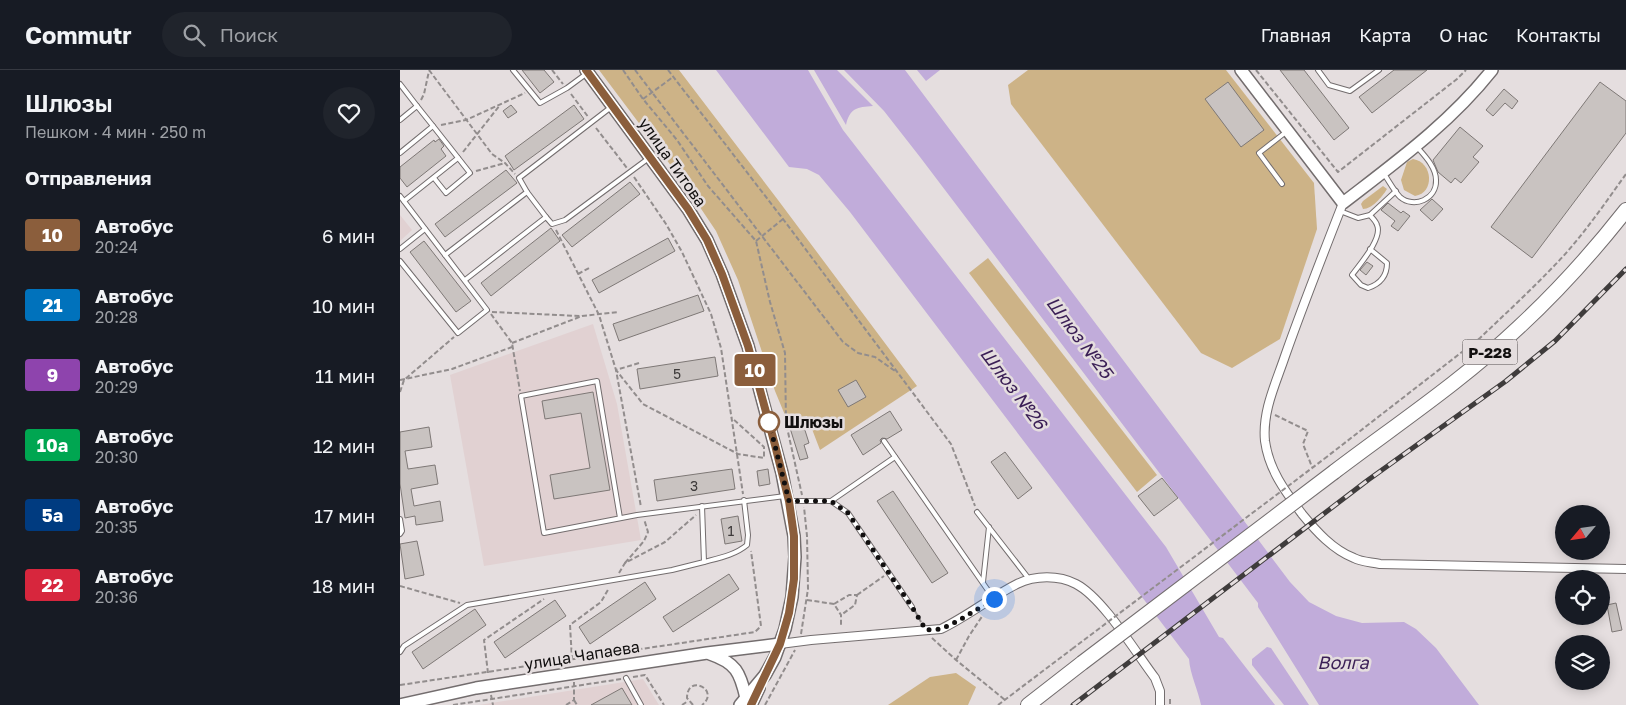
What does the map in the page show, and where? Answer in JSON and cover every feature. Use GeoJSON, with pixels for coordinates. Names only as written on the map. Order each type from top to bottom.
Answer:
{"type":"FeatureCollection","features":[{"type":"Feature","properties":{"kind":"highway","name":"Р-228"},"geometry":{"type":"LineString","coordinates":[[1028,705],[1457,379],[1518,329],[1558,290],[1598,246],[1626,210]]}},
{"type":"Feature","properties":{"kind":"street"},"geometry":{"type":"LineString","coordinates":[[1241,70],[1288,131],[1341,207]]}},
{"type":"Feature","properties":{"kind":"street"},"geometry":{"type":"LineString","coordinates":[[1492,70],[1454,112],[1416,146],[1341,207],[1300,313],[1267,410],[1265,439],[1268,458],[1275,476],[1312,526],[1332,545],[1354,558],[1380,564],[1626,569]]}},
{"type":"Feature","properties":{"kind":"street","name":"улица Титова"},"geometry":{"type":"LineString","coordinates":[[587,71],[688,209],[707,240],[722,274],[757,376],[788,498],[794,536],[794,579],[789,613],[780,644],[765,676],[746,703]]}},
{"type":"Feature","properties":{"kind":"street"},"geometry":{"type":"LineString","coordinates":[[780,644],[941,629],[958,621],[1018,583],[1044,577],[1059,577],[1078,585],[1102,606],[1155,678],[1160,691],[1160,705]]}},
{"type":"Feature","properties":{"kind":"street","name":"улица Чапаева"},"geometry":{"type":"LineString","coordinates":[[400,705],[490,686],[707,653],[780,644]]}},
{"type":"Feature","properties":{"kind":"street"},"geometry":{"type":"LineString","coordinates":[[707,653],[725,659],[735,668],[741,679],[746,703]]}},
{"type":"Feature","properties":{"kind":"lane"},"geometry":{"type":"LineString","coordinates":[[513,70],[540,103],[567,88],[587,71]]}},
{"type":"Feature","properties":{"kind":"lane"},"geometry":{"type":"LineString","coordinates":[[1318,70],[1329,85],[1350,91],[1379,70]]}},
{"type":"Feature","properties":{"kind":"lane"},"geometry":{"type":"LineString","coordinates":[[400,84],[470,173],[446,193],[434,178]]}},
{"type":"Feature","properties":{"kind":"lane"},"geometry":{"type":"LineString","coordinates":[[400,120],[417,106]]}},
{"type":"Feature","properties":{"kind":"lane"},"geometry":{"type":"LineString","coordinates":[[613,106],[518,178],[527,192],[552,224],[565,220],[650,157]]}},
{"type":"Feature","properties":{"kind":"lane"},"geometry":{"type":"LineString","coordinates":[[400,153],[433,126]]}},
{"type":"Feature","properties":{"kind":"lane"},"geometry":{"type":"LineString","coordinates":[[1282,184],[1258,153],[1288,131]]}},
{"type":"Feature","properties":{"kind":"lane"},"geometry":{"type":"LineString","coordinates":[[1382,172],[1400,197],[1410,202],[1420,202],[1429,197],[1435,188],[1436,178],[1428,160],[1416,146]]}},
{"type":"Feature","properties":{"kind":"lane"},"geometry":{"type":"LineString","coordinates":[[404,201],[458,158]]}},
{"type":"Feature","properties":{"kind":"lane"},"geometry":{"type":"LineString","coordinates":[[1341,207],[1358,218],[1370,215],[1396,191]]}},
{"type":"Feature","properties":{"kind":"lane"},"geometry":{"type":"LineString","coordinates":[[445,255],[527,192]]}},
{"type":"Feature","properties":{"kind":"lane"},"geometry":{"type":"LineString","coordinates":[[400,196],[487,310],[458,333],[400,261]]}},
{"type":"Feature","properties":{"kind":"lane"},"geometry":{"type":"LineString","coordinates":[[1370,215],[1377,225],[1378,234],[1352,275],[1361,285],[1368,288],[1376,286],[1387,272],[1387,263],[1370,249]]}},
{"type":"Feature","properties":{"kind":"lane"},"geometry":{"type":"LineString","coordinates":[[465,280],[546,217]]}},
{"type":"Feature","properties":{"kind":"lane"},"geometry":{"type":"LineString","coordinates":[[400,250],[425,229]]}},
{"type":"Feature","properties":{"kind":"lane"},"geometry":{"type":"LineString","coordinates":[[620,518],[598,381],[520,396],[544,533],[643,514],[744,500],[788,498],[831,501],[848,513],[912,607]]}},
{"type":"Feature","properties":{"kind":"lane"},"geometry":{"type":"LineString","coordinates":[[884,442],[994,599]]}},
{"type":"Feature","properties":{"kind":"lane"},"geometry":{"type":"LineString","coordinates":[[831,501],[895,457]]}},
{"type":"Feature","properties":{"kind":"lane"},"geometry":{"type":"LineString","coordinates":[[400,652],[404,646],[467,604],[672,570],[727,556],[741,550],[747,544],[748,535],[744,500]]}},
{"type":"Feature","properties":{"kind":"lane"},"geometry":{"type":"LineString","coordinates":[[702,506],[704,562]]}},
{"type":"Feature","properties":{"kind":"lane"},"geometry":{"type":"LineString","coordinates":[[977,512],[1030,580]]}},
{"type":"Feature","properties":{"kind":"lane"},"geometry":{"type":"LineString","coordinates":[[400,519],[402,531],[400,534]]}},
{"type":"Feature","properties":{"kind":"lane"},"geometry":{"type":"LineString","coordinates":[[983,583],[989,527]]}},
{"type":"Feature","properties":{"kind":"lane"},"geometry":{"type":"LineString","coordinates":[[626,678],[641,705]]}},
{"type":"Feature","properties":{"kind":"path"},"geometry":{"type":"LineString","coordinates":[[417,106],[424,94],[429,70]]}},
{"type":"Feature","properties":{"kind":"path"},"geometry":{"type":"LineString","coordinates":[[429,70],[492,154],[505,163],[518,178]]}},
{"type":"Feature","properties":{"kind":"path"},"geometry":{"type":"LineString","coordinates":[[552,70],[644,189],[682,252],[711,314],[721,348],[744,500]]}},
{"type":"Feature","properties":{"kind":"path"},"geometry":{"type":"LineString","coordinates":[[623,70],[643,99],[677,140],[708,186],[756,241],[770,302],[785,353]]}},
{"type":"Feature","properties":{"kind":"path"},"geometry":{"type":"LineString","coordinates":[[635,70],[843,342],[858,353],[875,357],[898,374]]}},
{"type":"Feature","properties":{"kind":"path"},"geometry":{"type":"LineString","coordinates":[[668,70],[783,219],[951,444],[977,512]]}},
{"type":"Feature","properties":{"kind":"path"},"geometry":{"type":"LineString","coordinates":[[1256,70],[1338,172],[1466,70]]}},
{"type":"Feature","properties":{"kind":"path"},"geometry":{"type":"LineString","coordinates":[[643,99],[674,77]]}},
{"type":"Feature","properties":{"kind":"path"},"geometry":{"type":"LineString","coordinates":[[433,126],[466,120],[530,91]]}},
{"type":"Feature","properties":{"kind":"path"},"geometry":{"type":"LineString","coordinates":[[458,158],[500,104]]}},
{"type":"Feature","properties":{"kind":"path"},"geometry":{"type":"LineString","coordinates":[[470,173],[505,163]]}},
{"type":"Feature","properties":{"kind":"path"},"geometry":{"type":"LineString","coordinates":[[998,705],[1324,459],[1480,338],[1553,267],[1584,231],[1626,174]]}},
{"type":"Feature","properties":{"kind":"path"},"geometry":{"type":"LineString","coordinates":[[756,241],[783,219]]}},
{"type":"Feature","properties":{"kind":"path"},"geometry":{"type":"LineString","coordinates":[[552,224],[599,315],[616,370],[648,532],[644,541],[625,563]]}},
{"type":"Feature","properties":{"kind":"path"},"geometry":{"type":"LineString","coordinates":[[578,274],[589,268]]}},
{"type":"Feature","properties":{"kind":"path"},"geometry":{"type":"LineString","coordinates":[[520,396],[512,343],[490,312],[582,316],[618,312]]}},
{"type":"Feature","properties":{"kind":"path"},"geometry":{"type":"LineString","coordinates":[[512,343],[582,316]]}},
{"type":"Feature","properties":{"kind":"path"},"geometry":{"type":"LineString","coordinates":[[400,392],[404,380],[458,333]]}},
{"type":"Feature","properties":{"kind":"path"},"geometry":{"type":"LineString","coordinates":[[400,380],[452,369],[512,347]]}},
{"type":"Feature","properties":{"kind":"path"},"geometry":{"type":"LineString","coordinates":[[616,370],[639,362]]}},
{"type":"Feature","properties":{"kind":"path"},"geometry":{"type":"LineString","coordinates":[[616,370],[643,404],[738,454],[764,458],[764,448],[732,418]]}},
{"type":"Feature","properties":{"kind":"path"},"geometry":{"type":"LineString","coordinates":[[1267,410],[1308,431],[1303,444],[1312,468]]}},
{"type":"Feature","properties":{"kind":"path"},"geometry":{"type":"LineString","coordinates":[[400,685],[755,632],[761,626],[752,552],[747,544]]}},
{"type":"Feature","properties":{"kind":"path"},"geometry":{"type":"LineString","coordinates":[[806,600],[834,604],[849,595],[857,595],[889,573]]}},
{"type":"Feature","properties":{"kind":"path"},"geometry":{"type":"LineString","coordinates":[[400,586],[467,604]]}},
{"type":"Feature","properties":{"kind":"path"},"geometry":{"type":"LineString","coordinates":[[493,705],[484,640],[558,589]]}},
{"type":"Feature","properties":{"kind":"path"},"geometry":{"type":"LineString","coordinates":[[841,615],[856,605],[857,595]]}},
{"type":"Feature","properties":{"kind":"path"},"geometry":{"type":"LineString","coordinates":[[956,660],[968,636],[994,599]]}},
{"type":"Feature","properties":{"kind":"path"},"geometry":{"type":"LineString","coordinates":[[834,604],[841,615],[842,627]]}},
{"type":"Feature","properties":{"kind":"path"},"geometry":{"type":"LineString","coordinates":[[912,607],[926,630],[956,660],[1005,700]]}},
{"type":"Feature","properties":{"kind":"path"},"geometry":{"type":"LineString","coordinates":[[453,705],[646,675],[664,705]]}},
{"type":"Feature","properties":{"kind":"path"},"geometry":{"type":"LineString","coordinates":[[693,705],[688,701],[687,695],[695,685],[702,686],[706,690],[708,697],[702,705]]}},
{"type":"Feature","properties":{"kind":"path"},"geometry":{"type":"LineString","coordinates":[[574,700],[577,705]]}},
{"type":"Feature","properties":{"kind":"path"},"geometry":{"type":"LineString","coordinates":[[682,705],[688,701]]}},
{"type":"Feature","properties":{"kind":"shaded area"},"geometry":{"type":"Polygon","coordinates":[[[599,70],[679,70],[917,386],[820,450],[807,416],[787,420],[775,391],[738,280],[716,231],[681,179],[599,70]]]}},
{"type":"Feature","properties":{"kind":"shaded area"},"geometry":{"type":"Polygon","coordinates":[[[1028,70],[1226,70],[1314,183],[1317,229],[1280,339],[1232,368],[1201,353],[1011,104],[1008,85],[1028,70]]]}},
{"type":"Feature","properties":{"kind":"shaded area"},"geometry":{"type":"Polygon","coordinates":[[[1413,159],[1420,161],[1425,166],[1429,178],[1426,189],[1421,194],[1415,196],[1404,190],[1401,180],[1407,162],[1413,159]]]}},
{"type":"Feature","properties":{"kind":"shaded area"},"geometry":{"type":"Polygon","coordinates":[[[1383,186],[1387,189],[1380,199],[1370,207],[1363,209],[1361,204],[1363,201],[1383,186]]]}},
{"type":"Feature","properties":{"kind":"shaded area"},"geometry":{"type":"Polygon","coordinates":[[[400,215],[412,230],[400,241],[400,215]]]}},
{"type":"Feature","properties":{"kind":"shaded area"},"geometry":{"type":"Polygon","coordinates":[[[988,258],[1157,475],[1137,492],[969,273],[988,258]]]}},
{"type":"Feature","properties":{"kind":"shaded area"},"geometry":{"type":"Polygon","coordinates":[[[593,324],[617,404],[641,540],[484,566],[450,375],[593,324]]]}},
{"type":"Feature","properties":{"kind":"shaded area"},"geometry":{"type":"Polygon","coordinates":[[[956,673],[976,687],[968,705],[888,705],[930,677],[956,673]]]}},
{"type":"Feature","properties":{"kind":"shaded area"},"geometry":{"type":"Polygon","coordinates":[[[643,679],[659,705],[479,705],[643,679]]]}},
{"type":"Feature","properties":{"kind":"water","name":"Шлюз №26"},"geometry":{"type":"Polygon","coordinates":[[[716,70],[808,70],[843,130],[1166,547],[1219,637],[1223,638],[1275,705],[1201,705],[1189,659],[850,212],[819,175],[807,169],[789,167],[716,70]]]}},
{"type":"Feature","properties":{"kind":"water"},"geometry":{"type":"Polygon","coordinates":[[[814,70],[837,70],[873,106],[863,107],[852,112],[846,125],[814,70]]]}},
{"type":"Feature","properties":{"kind":"water"},"geometry":{"type":"Polygon","coordinates":[[[844,70],[905,70],[1290,582],[1309,602],[1336,616],[1362,623],[1404,622],[1416,629],[1436,648],[1479,705],[1319,705],[1258,607],[1258,603],[920,157],[884,111],[844,70]]]}},
{"type":"Feature","properties":{"kind":"water"},"geometry":{"type":"Polygon","coordinates":[[[917,70],[940,70],[926,81],[917,70]]]}},
{"type":"Feature","properties":{"kind":"water"},"geometry":{"type":"Polygon","coordinates":[[[1267,647],[1271,648],[1309,705],[1284,705],[1252,665],[1252,659],[1267,647]]]}},
{"type":"Feature","properties":{"kind":"building"},"geometry":{"type":"Polygon","coordinates":[[[522,70],[544,70],[554,82],[540,93],[522,70]]]}},
{"type":"Feature","properties":{"kind":"building"},"geometry":{"type":"Polygon","coordinates":[[[1280,70],[1304,70],[1349,128],[1334,140],[1280,70]]]}},
{"type":"Feature","properties":{"kind":"building"},"geometry":{"type":"Polygon","coordinates":[[[1394,70],[1427,70],[1372,113],[1359,97],[1394,70]]]}},
{"type":"Feature","properties":{"kind":"building"},"geometry":{"type":"Polygon","coordinates":[[[1228,82],[1264,130],[1241,147],[1205,99],[1228,82]]]}},
{"type":"Feature","properties":{"kind":"building"},"geometry":{"type":"Polygon","coordinates":[[[1600,82],[1626,101],[1626,133],[1532,258],[1491,227],[1600,82]]]}},
{"type":"Feature","properties":{"kind":"building"},"geometry":{"type":"Polygon","coordinates":[[[1504,89],[1518,101],[1512,109],[1505,103],[1493,116],[1486,110],[1504,89]]]}},
{"type":"Feature","properties":{"kind":"building"},"geometry":{"type":"Polygon","coordinates":[[[511,105],[517,112],[508,118],[503,111],[511,105]]]}},
{"type":"Feature","properties":{"kind":"building"},"geometry":{"type":"Polygon","coordinates":[[[574,105],[584,119],[514,170],[505,156],[574,105]]]}},
{"type":"Feature","properties":{"kind":"building"},"geometry":{"type":"Polygon","coordinates":[[[1460,127],[1483,146],[1473,157],[1479,162],[1461,183],[1455,178],[1451,183],[1438,172],[1433,160],[1460,127]]]}},
{"type":"Feature","properties":{"kind":"building"},"geometry":{"type":"Polygon","coordinates":[[[439,139],[444,146],[441,149],[446,156],[407,187],[400,178],[400,167],[434,140],[435,142],[439,139]]]}},
{"type":"Feature","properties":{"kind":"building"},"geometry":{"type":"Polygon","coordinates":[[[506,170],[517,183],[445,237],[435,224],[506,170]]]}},
{"type":"Feature","properties":{"kind":"building"},"geometry":{"type":"Polygon","coordinates":[[[630,182],[640,194],[572,247],[562,235],[630,182]]]}},
{"type":"Feature","properties":{"kind":"building"},"geometry":{"type":"Polygon","coordinates":[[[1432,199],[1443,209],[1432,221],[1420,210],[1432,199]]]}},
{"type":"Feature","properties":{"kind":"building"},"geometry":{"type":"Polygon","coordinates":[[[1388,203],[1401,213],[1403,211],[1410,216],[1398,231],[1391,226],[1395,221],[1381,210],[1388,203]]]}},
{"type":"Feature","properties":{"kind":"building"},"geometry":{"type":"Polygon","coordinates":[[[551,228],[560,241],[491,296],[481,283],[551,228]]]}},
{"type":"Feature","properties":{"kind":"building"},"geometry":{"type":"Polygon","coordinates":[[[668,238],[675,251],[599,293],[592,280],[668,238]]]}},
{"type":"Feature","properties":{"kind":"building"},"geometry":{"type":"Polygon","coordinates":[[[424,241],[471,301],[456,312],[410,252],[424,241]]]}},
{"type":"Feature","properties":{"kind":"building"},"geometry":{"type":"Polygon","coordinates":[[[1367,262],[1373,266],[1366,275],[1360,270],[1367,262]]]}},
{"type":"Feature","properties":{"kind":"building"},"geometry":{"type":"Polygon","coordinates":[[[698,295],[704,311],[619,341],[613,324],[698,295]]]}},
{"type":"Feature","properties":{"kind":"building"},"geometry":{"type":"Polygon","coordinates":[[[715,357],[718,376],[640,389],[637,369],[715,357]]]}},
{"type":"Feature","properties":{"kind":"building"},"geometry":{"type":"Polygon","coordinates":[[[856,380],[866,397],[848,407],[838,390],[856,380]]]}},
{"type":"Feature","properties":{"kind":"building"},"geometry":{"type":"Polygon","coordinates":[[[593,392],[610,490],[554,499],[550,475],[590,468],[581,413],[545,419],[542,401],[593,392]]]}},
{"type":"Feature","properties":{"kind":"building"},"geometry":{"type":"Polygon","coordinates":[[[890,411],[902,430],[887,439],[882,438],[880,440],[881,443],[863,455],[851,435],[890,411]]]}},
{"type":"Feature","properties":{"kind":"building"},"geometry":{"type":"Polygon","coordinates":[[[803,424],[809,443],[804,445],[808,458],[800,460],[790,428],[803,424]]]}},
{"type":"Feature","properties":{"kind":"building"},"geometry":{"type":"Polygon","coordinates":[[[429,427],[432,447],[405,451],[408,469],[435,465],[438,484],[411,489],[414,506],[440,501],[443,521],[416,525],[415,516],[405,518],[400,484],[400,432],[429,427]]]}},
{"type":"Feature","properties":{"kind":"building"},"geometry":{"type":"Polygon","coordinates":[[[1005,452],[1032,488],[1018,499],[991,462],[1005,452]]]}},
{"type":"Feature","properties":{"kind":"building"},"geometry":{"type":"Polygon","coordinates":[[[732,469],[735,489],[657,501],[654,480],[732,469]]]}},
{"type":"Feature","properties":{"kind":"building"},"geometry":{"type":"Polygon","coordinates":[[[768,469],[770,484],[759,486],[757,471],[768,469]]]}},
{"type":"Feature","properties":{"kind":"building"},"geometry":{"type":"Polygon","coordinates":[[[1162,478],[1178,498],[1154,516],[1138,496],[1162,478]]]}},
{"type":"Feature","properties":{"kind":"building"},"geometry":{"type":"Polygon","coordinates":[[[893,491],[948,573],[932,583],[877,501],[893,491]]]}},
{"type":"Feature","properties":{"kind":"building"},"geometry":{"type":"Polygon","coordinates":[[[738,516],[742,541],[725,544],[721,519],[738,516]]]}},
{"type":"Feature","properties":{"kind":"building"},"geometry":{"type":"Polygon","coordinates":[[[417,541],[424,575],[405,579],[400,544],[417,541]]]}},
{"type":"Feature","properties":{"kind":"building"},"geometry":{"type":"Polygon","coordinates":[[[729,574],[739,589],[673,632],[663,617],[729,574]]]}},
{"type":"Feature","properties":{"kind":"building"},"geometry":{"type":"Polygon","coordinates":[[[645,582],[656,599],[590,644],[579,627],[645,582]]]}},
{"type":"Feature","properties":{"kind":"building"},"geometry":{"type":"Polygon","coordinates":[[[555,600],[566,616],[505,658],[494,642],[555,600]]]}},
{"type":"Feature","properties":{"kind":"building"},"geometry":{"type":"Polygon","coordinates":[[[1616,603],[1622,630],[1612,632],[1610,604],[1616,603]]]}},
{"type":"Feature","properties":{"kind":"building"},"geometry":{"type":"Polygon","coordinates":[[[475,609],[486,625],[423,669],[412,652],[475,609]]]}},
{"type":"Feature","properties":{"kind":"building"},"geometry":{"type":"Polygon","coordinates":[[[622,688],[632,705],[591,705],[622,688]]]}},
{"type":"Feature","properties":{"kind":"railway"},"geometry":{"type":"LineString","coordinates":[[1073,705],[1368,480],[1506,381],[1555,341],[1626,269]]}},
{"type":"Feature","properties":{"kind":"bus line","name":"10"},"geometry":{"type":"LineString","coordinates":[[586,70],[688,209],[707,240],[722,274],[748,346],[775,445],[789,501],[794,536],[794,579],[789,613],[780,644],[751,705]]}},
{"type":"Feature","properties":{"kind":"place","name":"Шлюзы"},"geometry":{"type":"Point","coordinates":[769,422]}},
{"type":"Feature","properties":{"kind":"route"},"geometry":{"type":"LineString","coordinates":[[769,422],[789,501],[831,501],[848,513],[926,630],[941,629],[994,599]]}},
{"type":"Feature","properties":{"kind":"water label","name":"Шлюз №25"},"geometry":{"type":"Point","coordinates":[1080,337]}},
{"type":"Feature","properties":{"kind":"water label","name":"Волга"},"geometry":{"type":"Point","coordinates":[1343,662]}}]}
